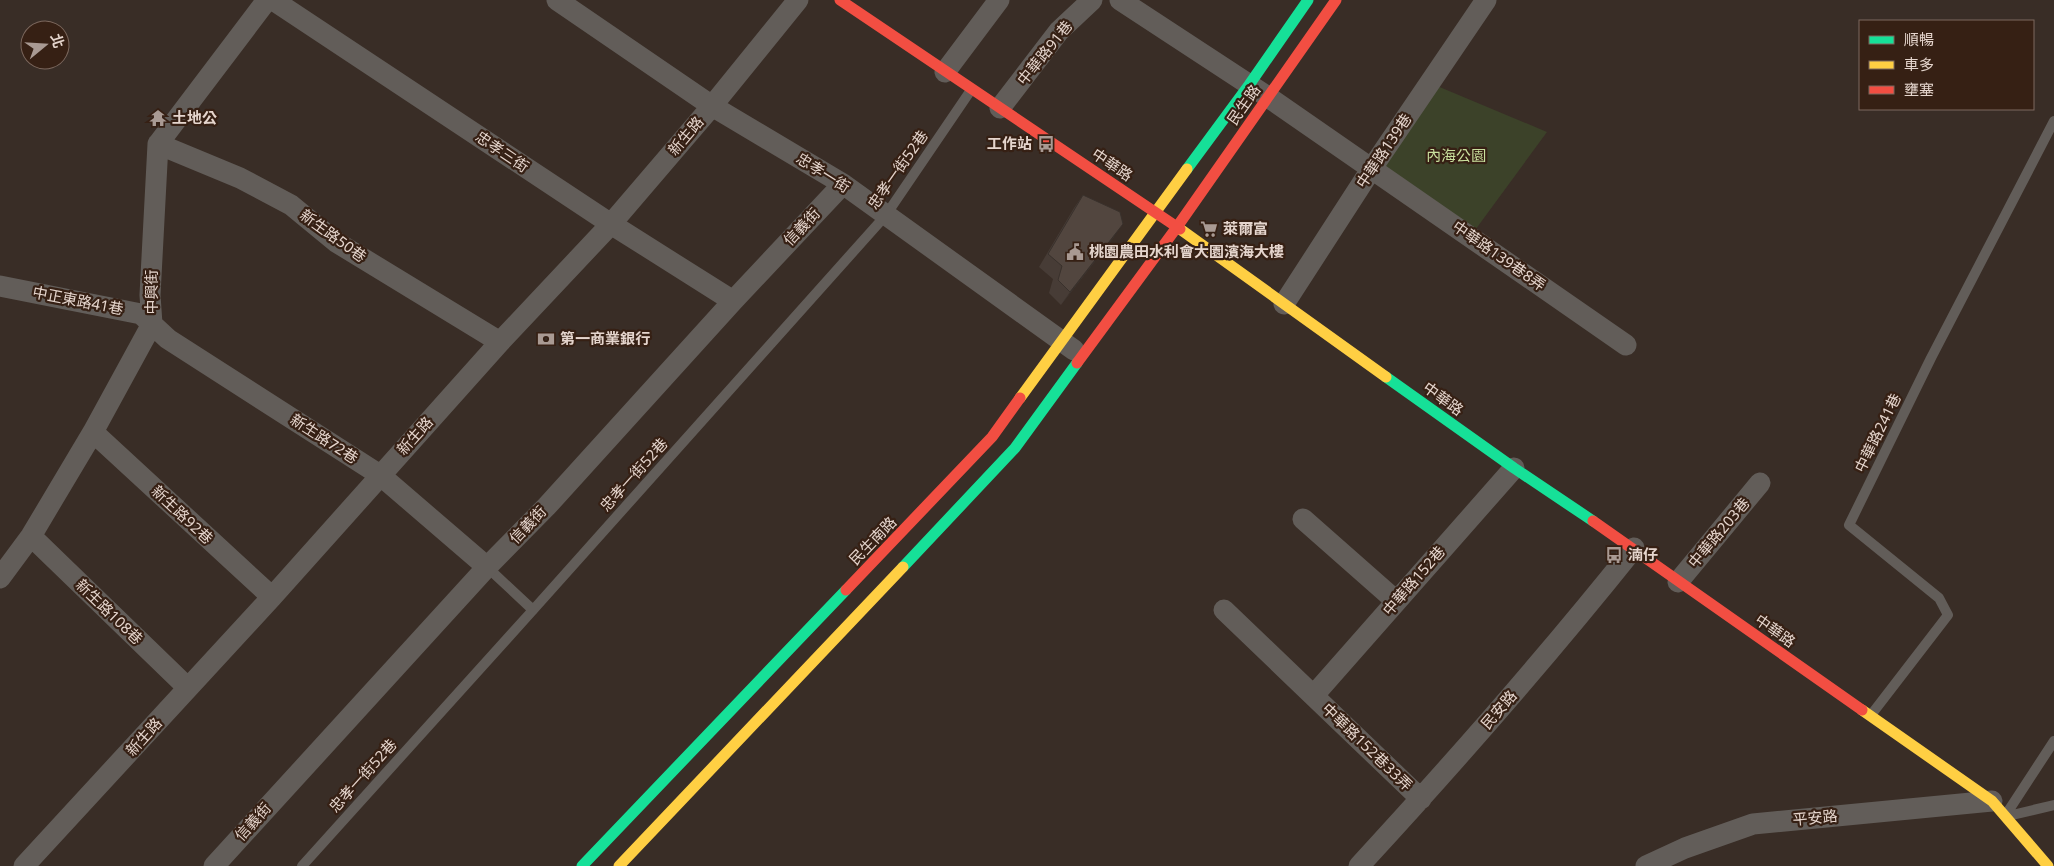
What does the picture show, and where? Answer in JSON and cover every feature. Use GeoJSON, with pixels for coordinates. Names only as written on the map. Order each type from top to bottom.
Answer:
{"type":"FeatureCollection","features":[{"type":"Feature","properties":{"kind":"main road","name":"中華路"},"geometry":{"type":"LineString","coordinates":[[840,0],[1155,211],[1514,468],[1634,548],[1678,582],[1871,716],[1998,809],[2048,866]]}},
{"type":"Feature","properties":{"kind":"main road","name":"民生路"},"geometry":{"type":"LineString","coordinates":[[1177,227],[1259,91],[1308,0]]}},
{"type":"Feature","properties":{"kind":"main road","name":"民生路"},"geometry":{"type":"LineString","coordinates":[[1155,211],[1336,0]]}},
{"type":"Feature","properties":{"kind":"main road","name":"民生南路"},"geometry":{"type":"LineString","coordinates":[[582,866],[992,437],[1155,211]]}},
{"type":"Feature","properties":{"kind":"main road"},"geometry":{"type":"LineString","coordinates":[[619,866],[1016,448],[1177,227]]}},
{"type":"Feature","properties":{"kind":"street"},"geometry":{"type":"LineString","coordinates":[[158,144],[267,0]]}},
{"type":"Feature","properties":{"kind":"street","name":"忠孝三街"},"geometry":{"type":"LineString","coordinates":[[273,0],[611,224],[733,301]]}},
{"type":"Feature","properties":{"kind":"street","name":"忠孝一街"},"geometry":{"type":"LineString","coordinates":[[557,0],[712,106],[843,184],[1082,357]]}},
{"type":"Feature","properties":{"kind":"street","name":"新生路"},"geometry":{"type":"LineString","coordinates":[[27,865],[272,597],[500,342],[611,224],[712,106],[798,0]]}},
{"type":"Feature","properties":{"kind":"street"},"geometry":{"type":"LineString","coordinates":[[945,72],[998,0]]}},
{"type":"Feature","properties":{"kind":"street","name":"中華路91巷"},"geometry":{"type":"LineString","coordinates":[[1000,108],[1059,31],[1092,0]]}},
{"type":"Feature","properties":{"kind":"street","name":"中華路139巷8弄"},"geometry":{"type":"LineString","coordinates":[[1120,0],[1372,168],[1626,345]]}},
{"type":"Feature","properties":{"kind":"street","name":"中華路139巷"},"geometry":{"type":"LineString","coordinates":[[1284,304],[1372,168],[1486,0]]}},
{"type":"Feature","properties":{"kind":"street","name":"中興街"},"geometry":{"type":"LineString","coordinates":[[0,578],[31,536],[93,432],[152,324],[150,295],[158,144]]}},
{"type":"Feature","properties":{"kind":"street","name":"新生路50巷"},"geometry":{"type":"LineString","coordinates":[[158,144],[240,178],[291,205],[336,242],[500,342]]}},
{"type":"Feature","properties":{"kind":"street","name":"信義街"},"geometry":{"type":"LineString","coordinates":[[214,866],[487,567],[553,499],[733,301],[843,184]]}},
{"type":"Feature","properties":{"kind":"street","name":"中正東路41巷"},"geometry":{"type":"LineString","coordinates":[[0,286],[140,314],[152,324]]}},
{"type":"Feature","properties":{"kind":"street","name":"新生路72巷"},"geometry":{"type":"LineString","coordinates":[[152,324],[168,339],[380,475],[487,567]]}},
{"type":"Feature","properties":{"kind":"street","name":"新生路92巷"},"geometry":{"type":"LineString","coordinates":[[93,432],[272,597]]}},
{"type":"Feature","properties":{"kind":"street","name":"中華路152巷"},"geometry":{"type":"LineString","coordinates":[[1314,695],[1514,468]]}},
{"type":"Feature","properties":{"kind":"street","name":"中華路203巷"},"geometry":{"type":"LineString","coordinates":[[1678,582],[1760,484]]}},
{"type":"Feature","properties":{"kind":"street"},"geometry":{"type":"LineString","coordinates":[[1303,519],[1396,601]]}},
{"type":"Feature","properties":{"kind":"street","name":"新生路108巷"},"geometry":{"type":"LineString","coordinates":[[31,536],[188,688]]}},
{"type":"Feature","properties":{"kind":"street","name":"民安路"},"geometry":{"type":"LineString","coordinates":[[1359,866],[1421,799],[1580,616],[1634,548]]}},
{"type":"Feature","properties":{"kind":"street","name":"中華路152巷33弄"},"geometry":{"type":"LineString","coordinates":[[1224,610],[1421,799]]}},
{"type":"Feature","properties":{"kind":"street","name":"平安路"},"geometry":{"type":"LineString","coordinates":[[1646,866],[1685,848],[1753,824],[1998,809]]}},
{"type":"Feature","properties":{"kind":"lane","name":"忠孝一街52巷"},"geometry":{"type":"LineString","coordinates":[[302,866],[886,215],[972,89]]}},
{"type":"Feature","properties":{"kind":"lane","name":"中華路241巷"},"geometry":{"type":"LineString","coordinates":[[1871,716],[1948,615],[1939,598],[1849,526],[1931,358],[2054,121]]}},
{"type":"Feature","properties":{"kind":"lane"},"geometry":{"type":"LineString","coordinates":[[487,567],[533,610]]}},
{"type":"Feature","properties":{"kind":"lane"},"geometry":{"type":"LineString","coordinates":[[1998,809],[2054,741]]}},
{"type":"Feature","properties":{"kind":"lane"},"geometry":{"type":"LineString","coordinates":[[1998,809],[2054,804]]}},
{"type":"Feature","properties":{"kind":"green space","name":"內海公園"},"geometry":{"type":"Polygon","coordinates":[[[1430,83],[1547,132],[1470,237],[1372,168],[1430,83]]]}},
{"type":"Feature","properties":{"kind":"building","name":"桃園農田水利會大園濱海大樓"},"geometry":{"type":"Polygon","coordinates":[[[1083,195],[1120,212],[1123,224],[1070,292],[1058,280],[1062,266],[1048,254],[1083,195]]]}},
{"type":"Feature","properties":{"kind":"traffic: fast"},"geometry":{"type":"LineString","coordinates":[[1187,169],[1249,85],[1308,0]]}},
{"type":"Feature","properties":{"kind":"traffic: fast"},"geometry":{"type":"LineString","coordinates":[[903,567],[1015,448],[1077,363]]}},
{"type":"Feature","properties":{"kind":"traffic: fast"},"geometry":{"type":"LineString","coordinates":[[1386,377],[1514,468],[1593,521]]}},
{"type":"Feature","properties":{"kind":"traffic: fast"},"geometry":{"type":"LineString","coordinates":[[582,866],[846,590]]}},
{"type":"Feature","properties":{"kind":"traffic: slow"},"geometry":{"type":"LineString","coordinates":[[1020,398],[1187,169]]}},
{"type":"Feature","properties":{"kind":"traffic: slow"},"geometry":{"type":"LineString","coordinates":[[1180,229],[1386,377]]}},
{"type":"Feature","properties":{"kind":"traffic: slow"},"geometry":{"type":"LineString","coordinates":[[619,866],[903,567]]}},
{"type":"Feature","properties":{"kind":"traffic: slow"},"geometry":{"type":"LineString","coordinates":[[1862,710],[1992,801],[2048,866]]}},
{"type":"Feature","properties":{"kind":"traffic: jam"},"geometry":{"type":"LineString","coordinates":[[840,0],[1180,229]]}},
{"type":"Feature","properties":{"kind":"traffic: jam"},"geometry":{"type":"LineString","coordinates":[[1077,363],[1177,227],[1336,0]]}},
{"type":"Feature","properties":{"kind":"traffic: jam"},"geometry":{"type":"LineString","coordinates":[[846,590],[992,437],[1020,398]]}},
{"type":"Feature","properties":{"kind":"traffic: jam"},"geometry":{"type":"LineString","coordinates":[[1593,521],[1862,710]]}},
{"type":"Feature","properties":{"kind":"place","name":"土地公"},"geometry":{"type":"Point","coordinates":[158,118]}},
{"type":"Feature","properties":{"kind":"place","name":"工作站"},"geometry":{"type":"Point","coordinates":[1046,144]}},
{"type":"Feature","properties":{"kind":"place","name":"萊爾富"},"geometry":{"type":"Point","coordinates":[1209,229]}},
{"type":"Feature","properties":{"kind":"place","name":"桃園農田水利會大園濱海大樓"},"geometry":{"type":"Point","coordinates":[1075,252]}},
{"type":"Feature","properties":{"kind":"place","name":"第一商業銀行"},"geometry":{"type":"Point","coordinates":[546,339]}},
{"type":"Feature","properties":{"kind":"place","name":"湳仔"},"geometry":{"type":"Point","coordinates":[1614,555]}}]}
